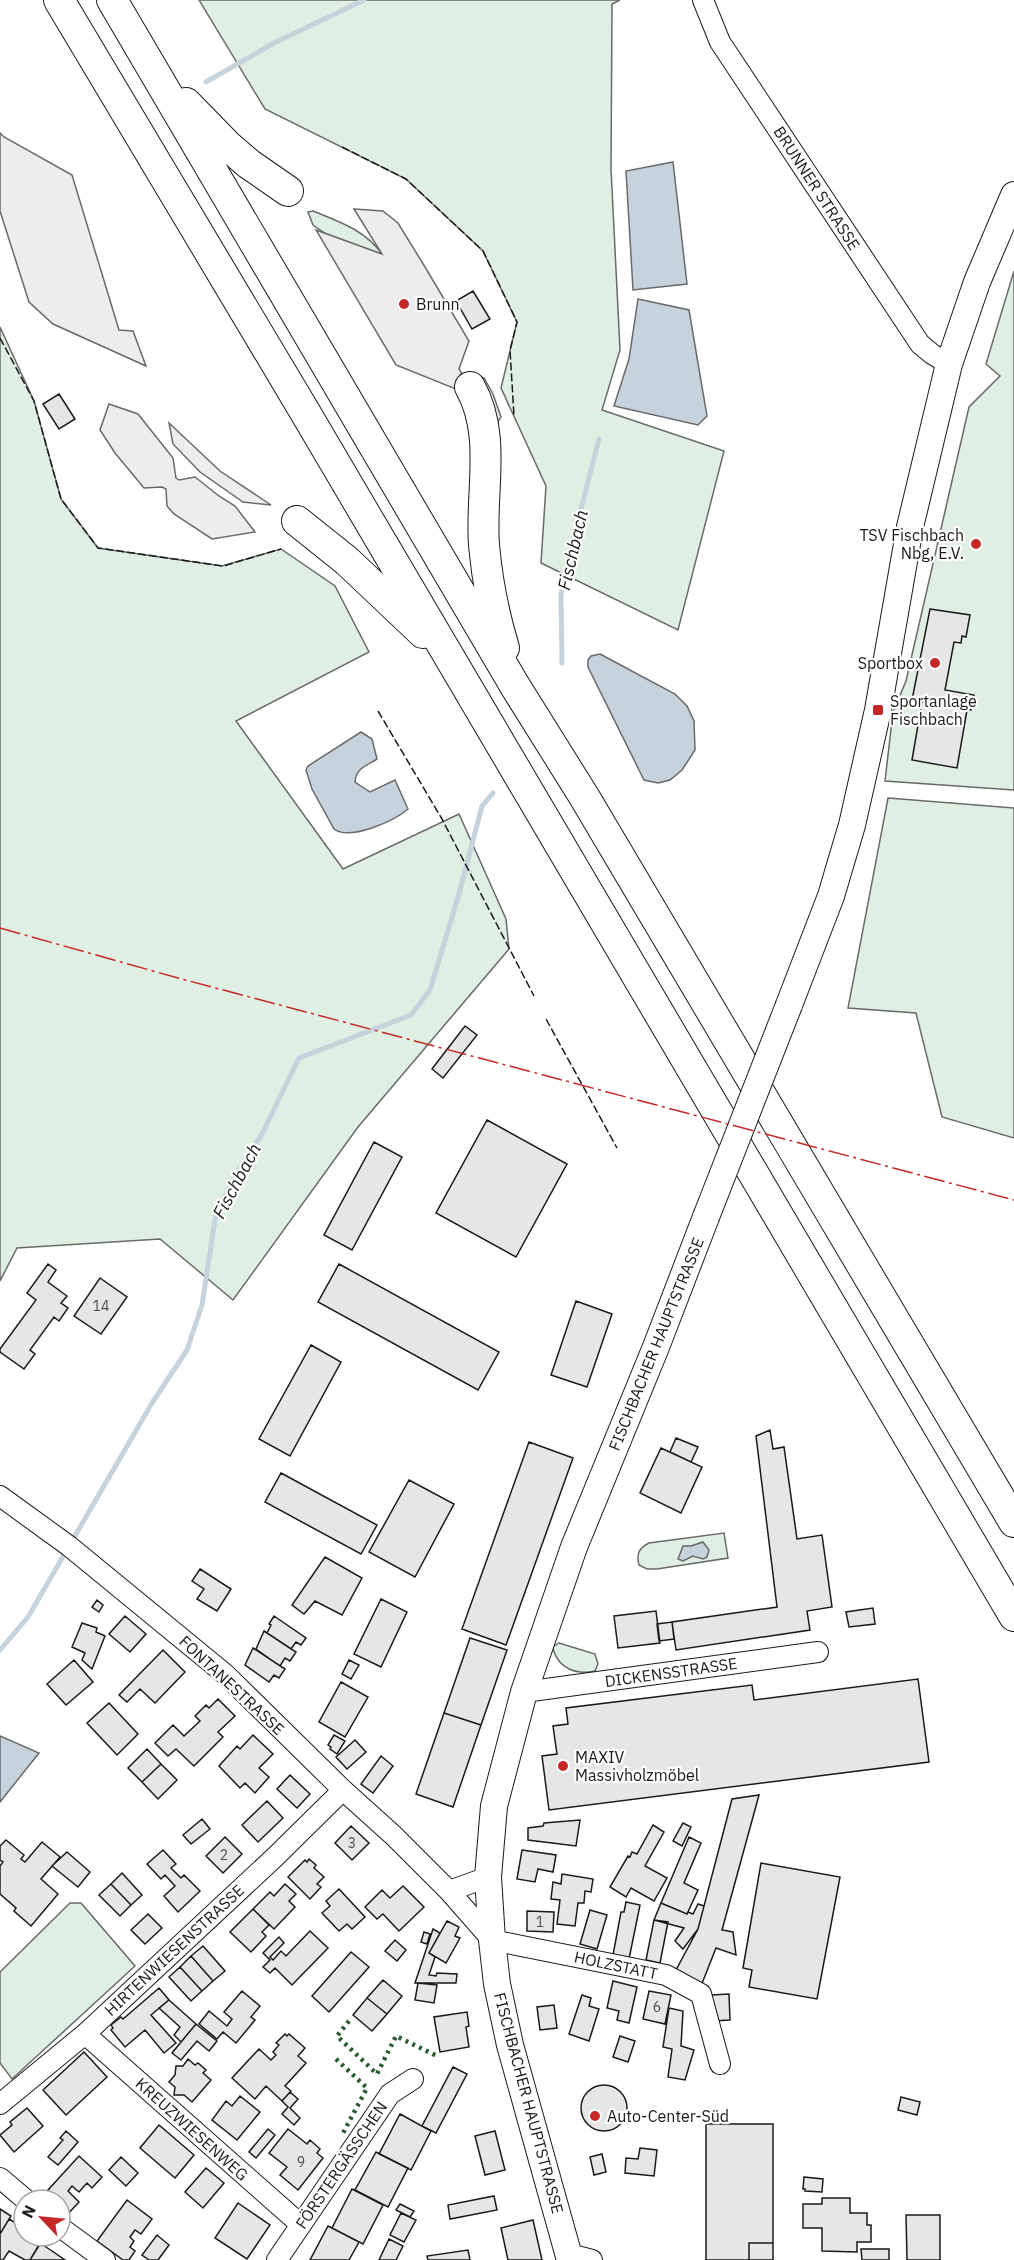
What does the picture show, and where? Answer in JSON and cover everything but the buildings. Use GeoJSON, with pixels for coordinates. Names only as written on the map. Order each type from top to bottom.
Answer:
{"type":"FeatureCollection","features":[{"type":"Feature","properties":{"kind":"highway"},"geometry":{"type":"LineString","coordinates":[[59,0],[1014,1616]]}},
{"type":"Feature","properties":{"kind":"highway"},"geometry":{"type":"LineString","coordinates":[[112,0],[515,686],[585,798],[1014,1522]]}},
{"type":"Feature","properties":{"kind":"highway"},"geometry":{"type":"LineString","coordinates":[[144,55],[228,146],[249,164],[288,191]]}},
{"type":"Feature","properties":{"kind":"highway"},"geometry":{"type":"LineString","coordinates":[[470,387],[478,402],[485,427],[484,544],[490,587],[501,638],[515,686]]}},
{"type":"Feature","properties":{"kind":"highway"},"geometry":{"type":"LineString","coordinates":[[297,521],[347,561],[451,661]]}},
{"type":"Feature","properties":{"kind":"main road","name":"FISCHBACHER HAUPTSTRASSE"},"geometry":{"type":"LineString","coordinates":[[577,2258],[510,2044],[497,1984],[488,1877],[494,1806],[524,1692],[574,1547],[656,1347],[831,896],[870,752],[894,629],[910,527],[949,363],[977,282],[1014,195]]}},
{"type":"Feature","properties":{"kind":"street","name":"BRUNNER STRASSE"},"geometry":{"type":"LineString","coordinates":[[703,0],[720,42],[920,344],[949,363]]}},
{"type":"Feature","properties":{"kind":"street","name":"FONTANESTRASSE"},"geometry":{"type":"LineString","coordinates":[[0,1496],[77,1553],[225,1674],[450,1891],[492,1940]]}},
{"type":"Feature","properties":{"kind":"street","name":"DICKENSSTRASSE"},"geometry":{"type":"LineString","coordinates":[[524,1692],[818,1652]]}},
{"type":"Feature","properties":{"kind":"street","name":"HIRTENWIESENSTRASSE"},"geometry":{"type":"LineString","coordinates":[[0,2104],[85,2034],[343,1790]]}},
{"type":"Feature","properties":{"kind":"street"},"geometry":{"type":"LineString","coordinates":[[450,1891],[488,1877]]}},
{"type":"Feature","properties":{"kind":"street","name":"HOLZSTATT"},"geometry":{"type":"LineString","coordinates":[[492,1940],[666,1975],[701,1994],[720,2064]]}},
{"type":"Feature","properties":{"kind":"street","name":"KREUZWIESENWEG"},"geometry":{"type":"LineString","coordinates":[[85,2034],[300,2224]]}},
{"type":"Feature","properties":{"kind":"street","name":"FÖRSTERGÄSSCHEN"},"geometry":{"type":"LineString","coordinates":[[277,2260],[390,2094],[413,2079]]}},
{"type":"Feature","properties":{"kind":"street"},"geometry":{"type":"LineString","coordinates":[[0,2178],[12,2188]]}},
{"type":"Feature","properties":{"kind":"street"},"geometry":{"type":"LineString","coordinates":[[72,2236],[105,2260]]}},
{"type":"Feature","properties":{"kind":"green space"},"geometry":{"type":"Polygon","coordinates":[[[199,0],[620,0],[612,4],[611,169],[620,350],[602,410],[724,451],[678,630],[541,563],[546,486],[501,388],[517,322],[483,251],[406,179],[265,109],[199,0]]]}},
{"type":"Feature","properties":{"kind":"green space"},"geometry":{"type":"Polygon","coordinates":[[[313,211],[360,233],[383,255],[326,234],[313,225],[308,212],[313,211]]]}},
{"type":"Feature","properties":{"kind":"green space","name":"TSV Fischbach Nbg, E.V."},"geometry":{"type":"Polygon","coordinates":[[[1014,271],[1014,790],[885,781],[893,712],[906,681],[969,407],[1000,376],[986,364],[1014,271]]]}},
{"type":"Feature","properties":{"kind":"green space"},"geometry":{"type":"Polygon","coordinates":[[[0,327],[34,401],[61,499],[98,548],[222,566],[281,549],[335,586],[369,652],[236,721],[343,869],[459,814],[506,919],[509,949],[358,1127],[233,1300],[160,1239],[17,1248],[0,1281],[0,327]]]}},
{"type":"Feature","properties":{"kind":"green space"},"geometry":{"type":"Polygon","coordinates":[[[888,798],[1014,808],[1014,1138],[942,1117],[916,1013],[848,1008],[888,798]]]}},
{"type":"Feature","properties":{"kind":"green space"},"geometry":{"type":"Polygon","coordinates":[[[724,1533],[728,1558],[657,1569],[647,1569],[639,1565],[639,1552],[649,1543],[724,1533]]]}},
{"type":"Feature","properties":{"kind":"green space"},"geometry":{"type":"Polygon","coordinates":[[[559,1643],[595,1654],[598,1664],[595,1671],[581,1672],[564,1666],[553,1649],[559,1643]]]}},
{"type":"Feature","properties":{"kind":"green space"},"geometry":{"type":"Polygon","coordinates":[[[70,1903],[81,1903],[135,1966],[12,2079],[0,2063],[0,1972],[70,1903]]]}},
{"type":"Feature","properties":{"kind":"shaded area"},"geometry":{"type":"Polygon","coordinates":[[[0,133],[72,175],[119,330],[133,331],[146,366],[53,324],[29,302],[0,211],[0,133]]]}},
{"type":"Feature","properties":{"kind":"shaded area"},"geometry":{"type":"Polygon","coordinates":[[[673,162],[687,284],[633,290],[626,171],[673,162]]]}},
{"type":"Feature","properties":{"kind":"shaded area","name":"Brunn"},"geometry":{"type":"Polygon","coordinates":[[[354,209],[383,211],[398,223],[469,341],[459,369],[469,385],[468,374],[484,378],[493,394],[501,417],[493,430],[466,393],[396,365],[316,230],[382,254],[354,209]]]}},
{"type":"Feature","properties":{"kind":"shaded area"},"geometry":{"type":"Polygon","coordinates":[[[638,299],[689,310],[707,416],[698,425],[614,406],[629,359],[638,299]]]}},
{"type":"Feature","properties":{"kind":"shaded area"},"geometry":{"type":"Polygon","coordinates":[[[109,404],[138,414],[173,458],[176,478],[179,480],[195,477],[235,506],[255,532],[212,539],[174,514],[167,506],[166,489],[162,487],[144,488],[115,453],[100,430],[109,404]]]}},
{"type":"Feature","properties":{"kind":"shaded area"},"geometry":{"type":"Polygon","coordinates":[[[169,423],[220,471],[271,505],[243,502],[200,472],[173,444],[169,423]]]}},
{"type":"Feature","properties":{"kind":"shaded area"},"geometry":{"type":"Polygon","coordinates":[[[600,654],[675,694],[687,706],[694,721],[695,750],[682,770],[670,780],[658,783],[644,780],[588,667],[588,660],[591,656],[600,654]]]}},
{"type":"Feature","properties":{"kind":"shaded area"},"geometry":{"type":"Polygon","coordinates":[[[361,732],[372,739],[377,759],[357,773],[355,782],[370,792],[395,780],[408,809],[393,819],[372,828],[350,833],[341,832],[334,829],[312,789],[306,770],[308,766],[361,732]]]}},
{"type":"Feature","properties":{"kind":"shaded area"},"geometry":{"type":"Polygon","coordinates":[[[703,1542],[709,1550],[707,1557],[703,1559],[693,1556],[683,1561],[678,1559],[683,1546],[703,1542]]]}},
{"type":"Feature","properties":{"kind":"shaded area"},"geometry":{"type":"Polygon","coordinates":[[[0,1736],[39,1753],[0,1802],[0,1736]]]}},
{"type":"Feature","properties":{"kind":"waterway"},"geometry":{"type":"LineString","coordinates":[[206,82],[274,43],[364,0]]}},
{"type":"Feature","properties":{"kind":"waterway","name":"Fischbach"},"geometry":{"type":"LineString","coordinates":[[562,663],[561,595],[599,439]]}},
{"type":"Feature","properties":{"kind":"waterway","name":"Fischbach"},"geometry":{"type":"LineString","coordinates":[[0,1650],[28,1617],[152,1403],[187,1350],[202,1305],[216,1213],[243,1162],[261,1136],[299,1058],[411,1015],[430,990],[482,806],[493,793]]}},
{"type":"Feature","properties":{"kind":"hedge"},"geometry":{"type":"LineString","coordinates":[[349,2021],[337,2036],[377,2074],[396,2036],[437,2056]]}},
{"type":"Feature","properties":{"kind":"hedge"},"geometry":{"type":"LineString","coordinates":[[336,2059],[367,2088],[343,2133]]}},
{"type":"Feature","properties":{"kind":"fence"},"geometry":{"type":"LineString","coordinates":[[342,147],[406,179],[483,251],[517,322],[510,350],[514,416]]}},
{"type":"Feature","properties":{"kind":"fence"},"geometry":{"type":"LineString","coordinates":[[0,338],[34,401],[61,499],[98,548],[223,566],[281,549]]}},
{"type":"Feature","properties":{"kind":"fence"},"geometry":{"type":"LineString","coordinates":[[378,711],[442,819],[534,996]]}},
{"type":"Feature","properties":{"kind":"fence"},"geometry":{"type":"LineString","coordinates":[[546,1019],[617,1148]]}},
{"type":"Feature","properties":{"kind":"power"},"geometry":{"type":"LineString","coordinates":[[0,928],[178,978],[1014,1200]]}},
{"type":"Feature","properties":{"kind":"place","name":"Brunn"},"geometry":{"type":"Point","coordinates":[404,304]}},
{"type":"Feature","properties":{"kind":"place","name":"TSV Fischbach Nbg, E.V."},"geometry":{"type":"Point","coordinates":[976,544]}},
{"type":"Feature","properties":{"kind":"place","name":"Sportbox"},"geometry":{"type":"Point","coordinates":[935,663]}},
{"type":"Feature","properties":{"kind":"place","name":"Sportanlage Fischbach"},"geometry":{"type":"Point","coordinates":[878,710]}},
{"type":"Feature","properties":{"kind":"place","name":"MAXIV Massivholzmöbel"},"geometry":{"type":"Point","coordinates":[563,1766]}},
{"type":"Feature","properties":{"kind":"place","name":"Auto-Center-Süd"},"geometry":{"type":"Point","coordinates":[595,2116]}}]}
